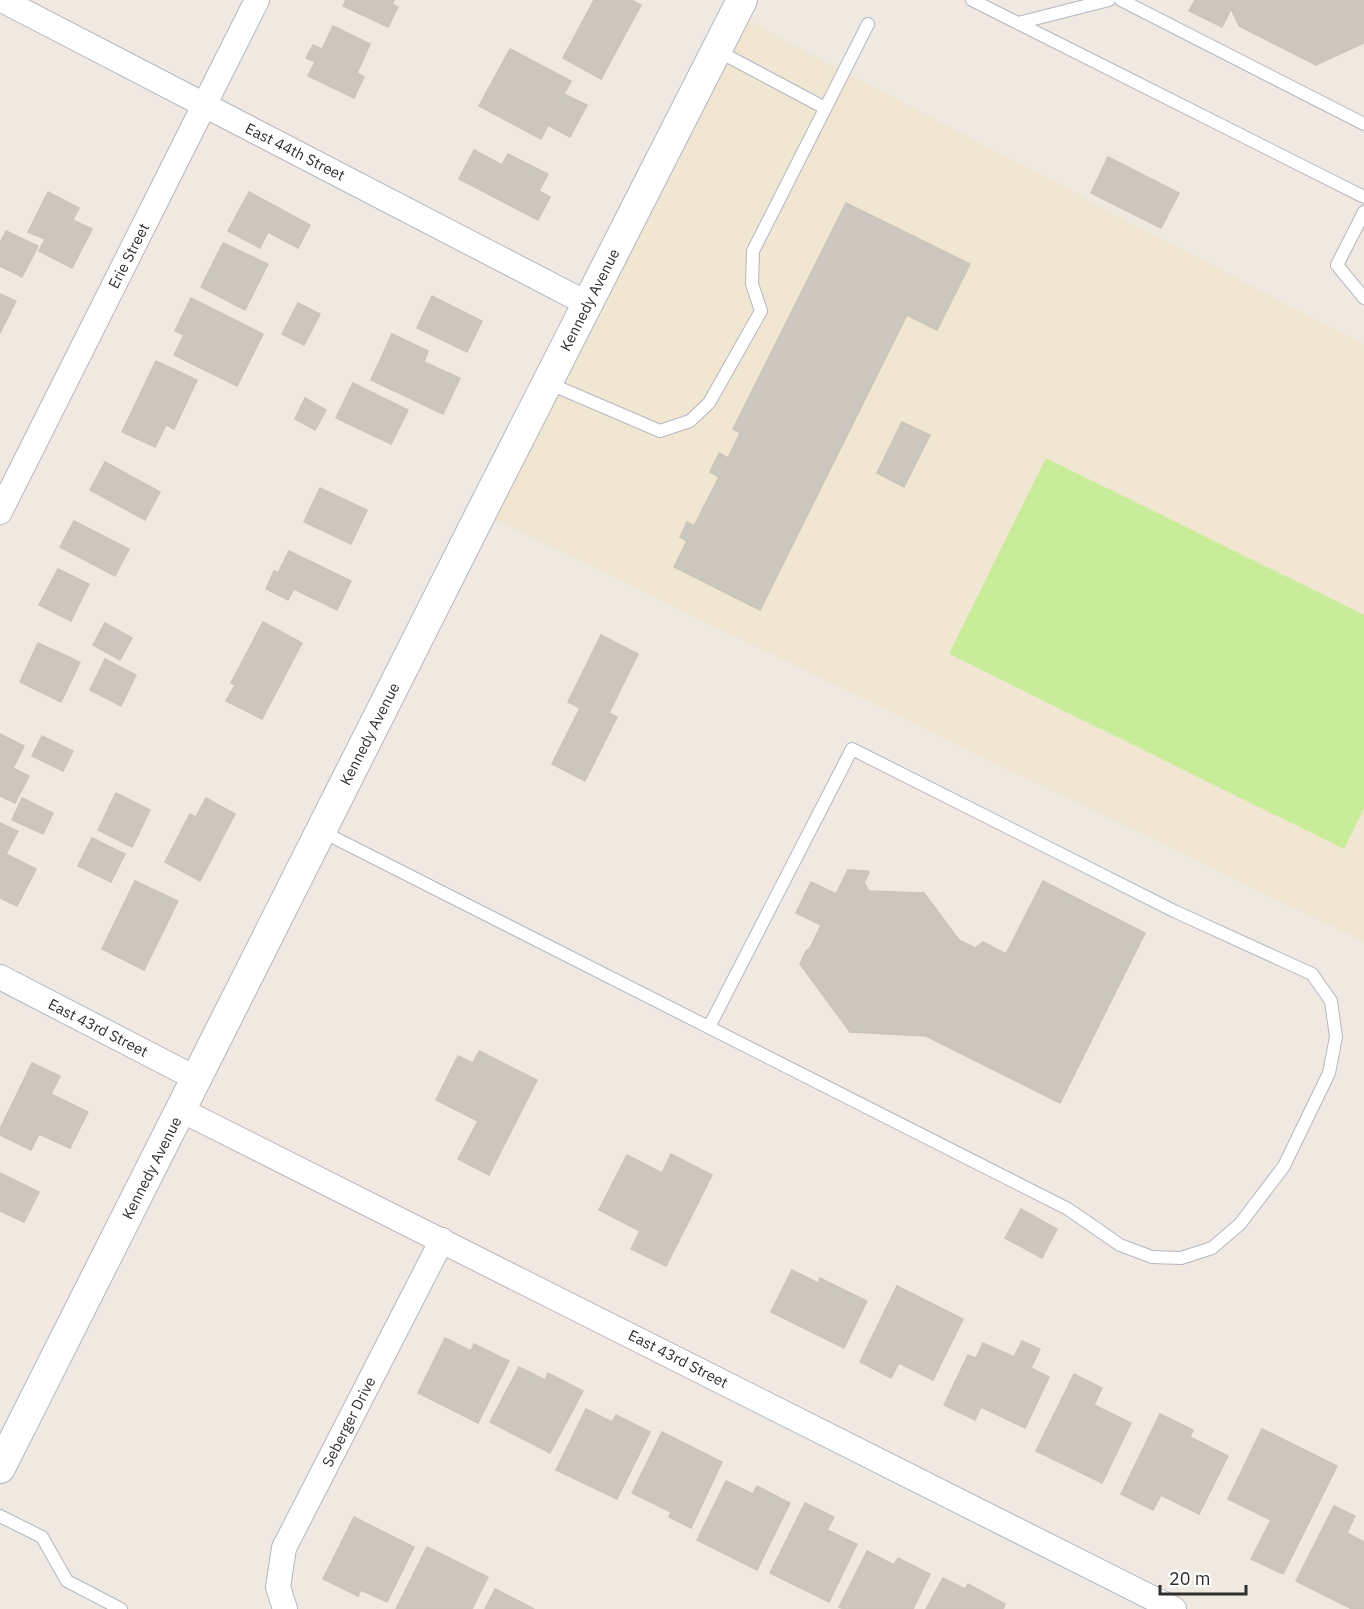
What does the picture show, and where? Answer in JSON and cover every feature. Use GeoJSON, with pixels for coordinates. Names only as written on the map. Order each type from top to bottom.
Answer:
{"type":"FeatureCollection","features":[{"type":"Feature","properties":{"kind":"street","name":"East 44th Street"},"geometry":{"type":"LineString","coordinates":[[2,0],[588,304]]}},
{"type":"Feature","properties":{"kind":"street","name":"Erie Street"},"geometry":{"type":"LineString","coordinates":[[0,512],[257,0]]}},
{"type":"Feature","properties":{"kind":"street","name":"Kennedy Avenue"},"geometry":{"type":"LineString","coordinates":[[0,1468],[742,0]]}},
{"type":"Feature","properties":{"kind":"street","name":"East 43rd Street"},"geometry":{"type":"LineString","coordinates":[[0,977],[197,1079]]}},
{"type":"Feature","properties":{"kind":"street","name":"East 43rd Street"},"geometry":{"type":"LineString","coordinates":[[181,1110],[1174,1609]]}},
{"type":"Feature","properties":{"kind":"street","name":"Seberger Drive"},"geometry":{"type":"LineString","coordinates":[[285,1609],[279,1587],[284,1548],[442,1240]]}},
{"type":"Feature","properties":{"kind":"lane"},"geometry":{"type":"LineString","coordinates":[[972,0],[1364,197]]}},
{"type":"Feature","properties":{"kind":"lane"},"geometry":{"type":"LineString","coordinates":[[1018,23],[1109,0]]}},
{"type":"Feature","properties":{"kind":"lane"},"geometry":{"type":"LineString","coordinates":[[1121,0],[1364,124]]}},
{"type":"Feature","properties":{"kind":"lane"},"geometry":{"type":"LineString","coordinates":[[547,383],[660,431],[690,421],[709,403],[762,311],[752,284],[753,251],[868,24]]}},
{"type":"Feature","properties":{"kind":"lane"},"geometry":{"type":"LineString","coordinates":[[716,50],[825,108]]}},
{"type":"Feature","properties":{"kind":"lane"},"geometry":{"type":"LineString","coordinates":[[1364,212],[1337,265],[1364,298]]}},
{"type":"Feature","properties":{"kind":"lane"},"geometry":{"type":"LineString","coordinates":[[321,831],[1068,1209],[1120,1245],[1152,1257],[1181,1258],[1212,1248],[1240,1224],[1284,1167],[1329,1073],[1336,1036],[1331,1001],[1312,974],[1174,911],[852,749],[709,1027]]}},
{"type":"Feature","properties":{"kind":"lane"},"geometry":{"type":"LineString","coordinates":[[0,1516],[42,1537],[67,1581],[121,1609]]}},
{"type":"Feature","properties":{"kind":"shaded area"},"geometry":{"type":"Polygon","coordinates":[[[735,14],[1364,345],[1364,942],[481,513],[735,14]]]}},
{"type":"Feature","properties":{"kind":"green space"},"geometry":{"type":"Polygon","coordinates":[[[1046,458],[1364,615],[1364,808],[1344,849],[949,654],[1046,458]]]}},
{"type":"Feature","properties":{"kind":"building"},"geometry":{"type":"Polygon","coordinates":[[[346,0],[394,0],[392,4],[398,7],[388,27],[343,6],[346,0]]]}},
{"type":"Feature","properties":{"kind":"building"},"geometry":{"type":"Polygon","coordinates":[[[594,0],[631,0],[641,5],[601,79],[563,58],[594,0]]]}},
{"type":"Feature","properties":{"kind":"building"},"geometry":{"type":"Polygon","coordinates":[[[1195,0],[1364,0],[1364,43],[1316,65],[1239,26],[1231,9],[1222,27],[1189,11],[1195,0]]]}},
{"type":"Feature","properties":{"kind":"building"},"geometry":{"type":"Polygon","coordinates":[[[333,26],[370,44],[357,73],[364,77],[354,98],[308,76],[315,62],[306,58],[313,45],[322,49],[333,26]]]}},
{"type":"Feature","properties":{"kind":"building"},"geometry":{"type":"Polygon","coordinates":[[[510,49],[571,81],[564,94],[587,105],[570,137],[548,125],[541,139],[479,106],[510,49]]]}},
{"type":"Feature","properties":{"kind":"building"},"geometry":{"type":"Polygon","coordinates":[[[474,150],[502,165],[508,154],[548,174],[539,191],[550,197],[538,220],[459,179],[474,150]]]}},
{"type":"Feature","properties":{"kind":"building"},"geometry":{"type":"Polygon","coordinates":[[[1108,157],[1179,193],[1161,228],[1091,193],[1108,157]]]}},
{"type":"Feature","properties":{"kind":"building"},"geometry":{"type":"Polygon","coordinates":[[[48,192],[79,208],[73,220],[92,229],[72,268],[39,251],[45,239],[28,232],[48,192]]]}},
{"type":"Feature","properties":{"kind":"building"},"geometry":{"type":"Polygon","coordinates":[[[249,192],[310,225],[298,248],[268,232],[260,248],[228,231],[249,192]]]}},
{"type":"Feature","properties":{"kind":"building"},"geometry":{"type":"Polygon","coordinates":[[[846,203],[970,264],[937,330],[907,315],[760,610],[674,567],[687,541],[680,537],[687,522],[694,526],[719,477],[710,472],[719,453],[728,458],[740,433],[733,429],[846,203]]]}},
{"type":"Feature","properties":{"kind":"building"},"geometry":{"type":"Polygon","coordinates":[[[6,231],[38,246],[22,277],[0,266],[0,243],[6,231]]]}},
{"type":"Feature","properties":{"kind":"building"},"geometry":{"type":"Polygon","coordinates":[[[223,243],[268,264],[245,310],[201,287],[223,243]]]}},
{"type":"Feature","properties":{"kind":"building"},"geometry":{"type":"Polygon","coordinates":[[[0,294],[16,301],[0,333],[0,294]]]}},
{"type":"Feature","properties":{"kind":"building"},"geometry":{"type":"Polygon","coordinates":[[[432,296],[482,321],[467,352],[417,328],[432,296]]]}},
{"type":"Feature","properties":{"kind":"building"},"geometry":{"type":"Polygon","coordinates":[[[191,298],[263,334],[237,386],[174,355],[184,335],[175,331],[191,298]]]}},
{"type":"Feature","properties":{"kind":"building"},"geometry":{"type":"Polygon","coordinates":[[[298,303],[320,314],[304,345],[282,334],[298,303]]]}},
{"type":"Feature","properties":{"kind":"building"},"geometry":{"type":"Polygon","coordinates":[[[392,334],[428,351],[424,362],[460,378],[443,414],[371,380],[392,334]]]}},
{"type":"Feature","properties":{"kind":"building"},"geometry":{"type":"Polygon","coordinates":[[[156,361],[197,380],[174,429],[166,425],[155,447],[122,432],[156,361]]]}},
{"type":"Feature","properties":{"kind":"building"},"geometry":{"type":"Polygon","coordinates":[[[353,383],[408,410],[391,444],[336,418],[353,383]]]}},
{"type":"Feature","properties":{"kind":"building"},"geometry":{"type":"Polygon","coordinates":[[[305,398],[326,410],[315,430],[295,419],[305,398]]]}},
{"type":"Feature","properties":{"kind":"building"},"geometry":{"type":"Polygon","coordinates":[[[902,422],[930,435],[904,487],[877,473],[902,422]]]}},
{"type":"Feature","properties":{"kind":"building"},"geometry":{"type":"Polygon","coordinates":[[[105,462],[160,492],[145,520],[90,490],[105,462]]]}},
{"type":"Feature","properties":{"kind":"building"},"geometry":{"type":"Polygon","coordinates":[[[320,488],[367,510],[351,544],[304,522],[320,488]]]}},
{"type":"Feature","properties":{"kind":"building"},"geometry":{"type":"Polygon","coordinates":[[[74,521],[129,549],[115,576],[60,547],[74,521]]]}},
{"type":"Feature","properties":{"kind":"building"},"geometry":{"type":"Polygon","coordinates":[[[289,551],[351,581],[337,610],[294,589],[288,600],[266,589],[274,571],[278,573],[289,551]]]}},
{"type":"Feature","properties":{"kind":"building"},"geometry":{"type":"Polygon","coordinates":[[[58,569],[89,584],[71,621],[39,605],[58,569]]]}},
{"type":"Feature","properties":{"kind":"building"},"geometry":{"type":"Polygon","coordinates":[[[263,622],[302,643],[262,719],[226,701],[235,685],[231,683],[263,622]]]}},
{"type":"Feature","properties":{"kind":"building"},"geometry":{"type":"Polygon","coordinates":[[[105,623],[132,638],[120,660],[93,645],[105,623]]]}},
{"type":"Feature","properties":{"kind":"building"},"geometry":{"type":"Polygon","coordinates":[[[601,635],[638,654],[609,713],[617,717],[585,781],[552,764],[580,708],[568,702],[601,635]]]}},
{"type":"Feature","properties":{"kind":"building"},"geometry":{"type":"Polygon","coordinates":[[[38,643],[80,662],[61,702],[20,682],[38,643]]]}},
{"type":"Feature","properties":{"kind":"building"},"geometry":{"type":"Polygon","coordinates":[[[105,659],[136,675],[121,706],[90,690],[105,659]]]}},
{"type":"Feature","properties":{"kind":"building"},"geometry":{"type":"Polygon","coordinates":[[[0,734],[24,746],[13,768],[29,776],[15,803],[0,796],[0,734]]]}},
{"type":"Feature","properties":{"kind":"building"},"geometry":{"type":"Polygon","coordinates":[[[42,736],[73,751],[63,771],[32,756],[42,736]]]}},
{"type":"Feature","properties":{"kind":"building"},"geometry":{"type":"Polygon","coordinates":[[[116,793],[150,810],[132,847],[98,830],[116,793]]]}},
{"type":"Feature","properties":{"kind":"building"},"geometry":{"type":"Polygon","coordinates":[[[22,798],[53,813],[43,834],[12,820],[22,798]]]}},
{"type":"Feature","properties":{"kind":"building"},"geometry":{"type":"Polygon","coordinates":[[[206,798],[235,814],[200,881],[165,862],[190,814],[196,817],[206,798]]]}},
{"type":"Feature","properties":{"kind":"building"},"geometry":{"type":"Polygon","coordinates":[[[0,823],[18,831],[6,854],[36,869],[17,906],[0,898],[0,823]]]}},
{"type":"Feature","properties":{"kind":"building"},"geometry":{"type":"Polygon","coordinates":[[[92,838],[125,854],[111,882],[78,866],[92,838]]]}},
{"type":"Feature","properties":{"kind":"building"},"geometry":{"type":"Polygon","coordinates":[[[848,870],[868,871],[864,883],[869,891],[924,893],[959,940],[975,948],[983,942],[1006,954],[1043,881],[1145,933],[1060,1103],[926,1036],[850,1032],[800,964],[821,925],[796,913],[811,882],[836,894],[848,870]]]}},
{"type":"Feature","properties":{"kind":"building"},"geometry":{"type":"Polygon","coordinates":[[[135,881],[178,901],[144,970],[102,949],[135,881]]]}},
{"type":"Feature","properties":{"kind":"building"},"geometry":{"type":"Polygon","coordinates":[[[479,1051],[537,1080],[489,1175],[458,1159],[478,1121],[436,1100],[458,1056],[473,1063],[479,1051]]]}},
{"type":"Feature","properties":{"kind":"building"},"geometry":{"type":"Polygon","coordinates":[[[32,1063],[60,1076],[51,1094],[88,1112],[70,1148],[39,1134],[31,1150],[0,1135],[0,1129],[32,1063]]]}},
{"type":"Feature","properties":{"kind":"building"},"geometry":{"type":"Polygon","coordinates":[[[671,1154],[712,1175],[666,1266],[631,1249],[640,1231],[599,1210],[627,1155],[662,1173],[671,1154]]]}},
{"type":"Feature","properties":{"kind":"building"},"geometry":{"type":"Polygon","coordinates":[[[0,1173],[39,1192],[24,1222],[0,1211],[0,1173]]]}},
{"type":"Feature","properties":{"kind":"building"},"geometry":{"type":"Polygon","coordinates":[[[1021,1209],[1057,1229],[1042,1258],[1005,1238],[1021,1209]]]}},
{"type":"Feature","properties":{"kind":"building"},"geometry":{"type":"Polygon","coordinates":[[[792,1270],[818,1283],[820,1278],[867,1301],[844,1348],[771,1312],[792,1270]]]}},
{"type":"Feature","properties":{"kind":"building"},"geometry":{"type":"Polygon","coordinates":[[[897,1286],[963,1319],[933,1380],[899,1363],[891,1378],[860,1362],[897,1286]]]}},
{"type":"Feature","properties":{"kind":"building"},"geometry":{"type":"Polygon","coordinates":[[[445,1338],[471,1351],[474,1344],[509,1361],[478,1423],[418,1393],[445,1338]]]}},
{"type":"Feature","properties":{"kind":"building"},"geometry":{"type":"Polygon","coordinates":[[[1022,1341],[1040,1349],[1031,1368],[1049,1377],[1025,1428],[981,1407],[975,1420],[944,1405],[968,1355],[976,1358],[983,1343],[1014,1357],[1022,1341]]]}},
{"type":"Feature","properties":{"kind":"building"},"geometry":{"type":"Polygon","coordinates":[[[519,1367],[545,1380],[548,1373],[583,1391],[550,1453],[490,1422],[519,1367]]]}},
{"type":"Feature","properties":{"kind":"building"},"geometry":{"type":"Polygon","coordinates":[[[1074,1374],[1102,1388],[1094,1405],[1131,1423],[1102,1483],[1036,1451],[1074,1374]]]}},
{"type":"Feature","properties":{"kind":"building"},"geometry":{"type":"Polygon","coordinates":[[[586,1409],[612,1422],[616,1415],[650,1432],[617,1499],[556,1470],[586,1409]]]}},
{"type":"Feature","properties":{"kind":"building"},"geometry":{"type":"Polygon","coordinates":[[[1160,1414],[1193,1430],[1190,1437],[1228,1456],[1199,1514],[1161,1495],[1153,1510],[1121,1494],[1160,1414]]]}},
{"type":"Feature","properties":{"kind":"building"},"geometry":{"type":"Polygon","coordinates":[[[1262,1429],[1337,1466],[1283,1574],[1251,1559],[1271,1520],[1228,1499],[1262,1429]]]}},
{"type":"Feature","properties":{"kind":"building"},"geometry":{"type":"Polygon","coordinates":[[[662,1432],[722,1462],[691,1528],[669,1517],[671,1512],[632,1493],[662,1432]]]}},
{"type":"Feature","properties":{"kind":"building"},"geometry":{"type":"Polygon","coordinates":[[[726,1481],[753,1494],[757,1486],[790,1503],[757,1570],[697,1540],[726,1481]]]}},
{"type":"Feature","properties":{"kind":"building"},"geometry":{"type":"Polygon","coordinates":[[[805,1503],[834,1517],[827,1530],[857,1544],[829,1602],[770,1573],[805,1503]]]}},
{"type":"Feature","properties":{"kind":"building"},"geometry":{"type":"Polygon","coordinates":[[[1334,1506],[1355,1516],[1347,1533],[1364,1542],[1364,1609],[1352,1609],[1296,1581],[1334,1506]]]}},
{"type":"Feature","properties":{"kind":"building"},"geometry":{"type":"Polygon","coordinates":[[[354,1517],[414,1547],[387,1602],[361,1590],[358,1596],[323,1579],[354,1517]]]}},
{"type":"Feature","properties":{"kind":"building"},"geometry":{"type":"Polygon","coordinates":[[[427,1547],[488,1577],[472,1609],[396,1609],[427,1547]]]}},
{"type":"Feature","properties":{"kind":"building"},"geometry":{"type":"Polygon","coordinates":[[[867,1551],[894,1565],[898,1558],[930,1574],[913,1609],[844,1609],[839,1607],[867,1551]]]}},
{"type":"Feature","properties":{"kind":"building"},"geometry":{"type":"Polygon","coordinates":[[[943,1578],[965,1589],[968,1584],[1005,1604],[1003,1609],[926,1609],[943,1578]]]}},
{"type":"Feature","properties":{"kind":"building"},"geometry":{"type":"Polygon","coordinates":[[[495,1589],[534,1609],[485,1609],[495,1589]]]}}]}
